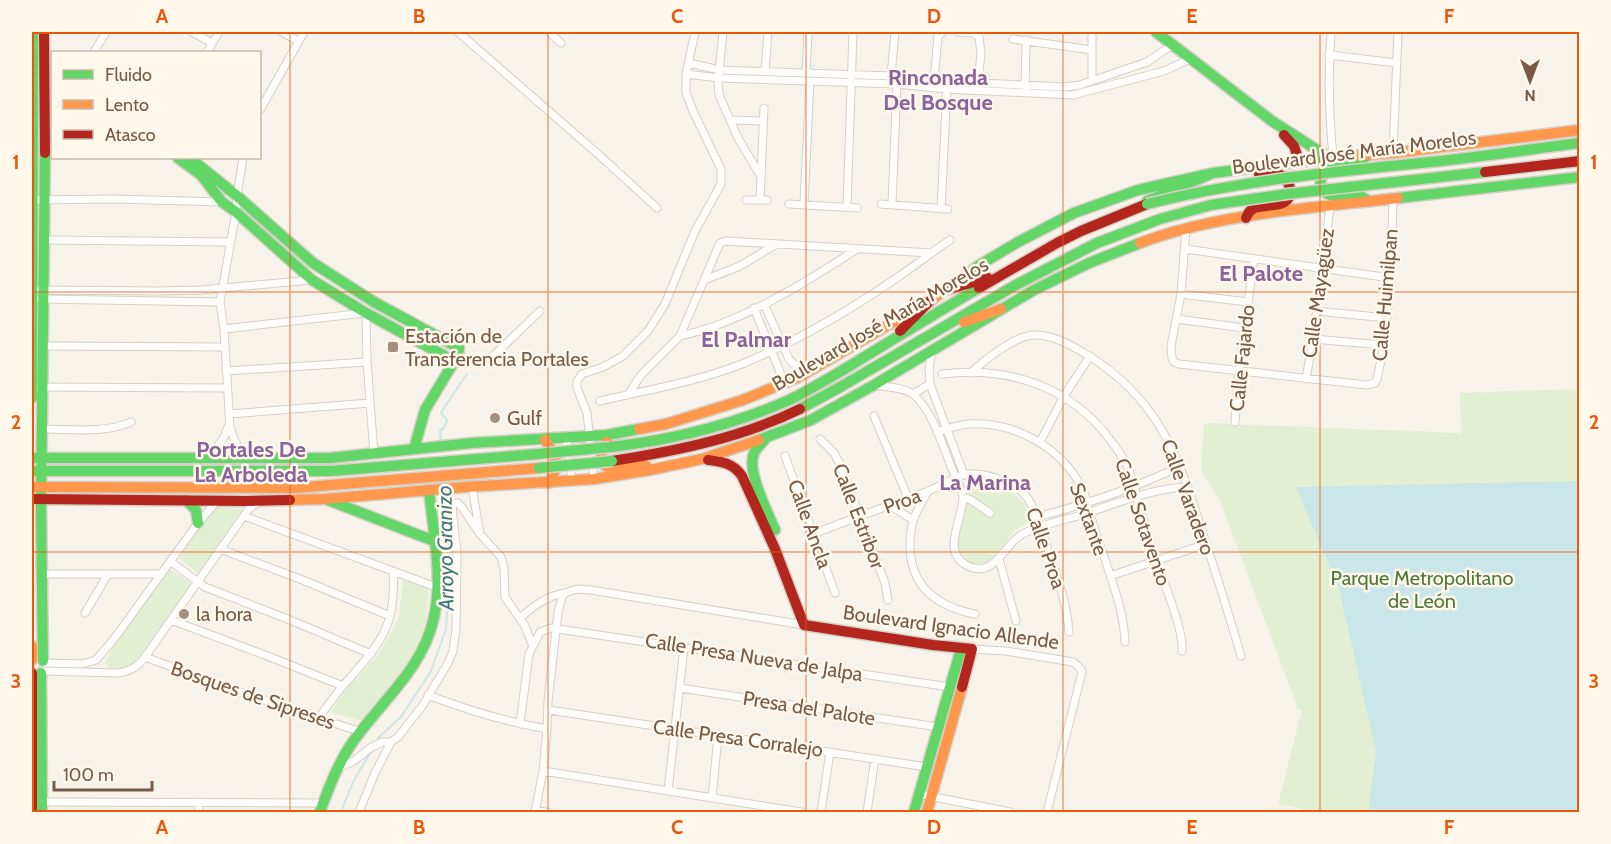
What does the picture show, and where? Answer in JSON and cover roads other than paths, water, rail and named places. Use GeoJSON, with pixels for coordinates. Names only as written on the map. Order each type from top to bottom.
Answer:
{"type":"FeatureCollection","features":[{"type":"Feature","properties":{"kind":"street"},"geometry":{"type":"LineString","coordinates":[[33,32],[32,76],[41,116]]}},
{"type":"Feature","properties":{"kind":"street"},"geometry":{"type":"LineString","coordinates":[[32,813],[37,804],[37,667],[41,574],[36,500],[36,458],[42,429],[35,387],[36,200],[41,116],[48,61],[44,32]]}},
{"type":"Feature","properties":{"kind":"street"},"geometry":{"type":"LineString","coordinates":[[95,51],[106,32]]}},
{"type":"Feature","properties":{"kind":"street"},"geometry":{"type":"LineString","coordinates":[[192,32],[212,43]]}},
{"type":"Feature","properties":{"kind":"street"},"geometry":{"type":"LineString","coordinates":[[208,51],[219,32]]}},
{"type":"Feature","properties":{"kind":"street"},"geometry":{"type":"LineString","coordinates":[[282,32],[298,41]]}},
{"type":"Feature","properties":{"kind":"street"},"geometry":{"type":"LineString","coordinates":[[261,108],[304,32]]}},
{"type":"Feature","properties":{"kind":"street"},"geometry":{"type":"LineString","coordinates":[[458,32],[657,208]]}},
{"type":"Feature","properties":{"kind":"street"},"geometry":{"type":"LineString","coordinates":[[549,32],[561,43]]}},
{"type":"Feature","properties":{"kind":"street"},"geometry":{"type":"LineString","coordinates":[[594,479],[586,409],[577,388],[578,378],[582,374],[610,364],[623,356],[648,331],[665,304],[694,231],[721,184],[722,170],[685,87],[695,32]]}},
{"type":"Feature","properties":{"kind":"street"},"geometry":{"type":"LineString","coordinates":[[723,32],[719,94],[738,138],[761,177]]}},
{"type":"Feature","properties":{"kind":"street"},"geometry":{"type":"LineString","coordinates":[[765,71],[768,32]]}},
{"type":"Feature","properties":{"kind":"street"},"geometry":{"type":"LineString","coordinates":[[806,73],[808,32]]}},
{"type":"Feature","properties":{"kind":"street"},"geometry":{"type":"LineString","coordinates":[[847,207],[853,32]]}},
{"type":"Feature","properties":{"kind":"street"},"geometry":{"type":"LineString","coordinates":[[891,76],[895,32]]}},
{"type":"Feature","properties":{"kind":"street"},"geometry":{"type":"LineString","coordinates":[[934,80],[938,36],[943,32]]}},
{"type":"Feature","properties":{"kind":"street"},"geometry":{"type":"LineString","coordinates":[[958,32],[973,33],[979,37],[981,54],[978,83]]}},
{"type":"Feature","properties":{"kind":"street"},"geometry":{"type":"LineString","coordinates":[[1156,32],[1272,121],[1330,157]]}},
{"type":"Feature","properties":{"kind":"street"},"geometry":{"type":"LineString","coordinates":[[1330,157],[1329,55],[1331,32]]}},
{"type":"Feature","properties":{"kind":"street"},"geometry":{"type":"LineString","coordinates":[[1394,153],[1398,32]]}},
{"type":"Feature","properties":{"kind":"street"},"geometry":{"type":"LineString","coordinates":[[1092,36],[1092,81]]}},
{"type":"Feature","properties":{"kind":"street"},"geometry":{"type":"LineString","coordinates":[[1013,39],[1092,50]]}},
{"type":"Feature","properties":{"kind":"street"},"geometry":{"type":"LineString","coordinates":[[1025,89],[1026,40]]}},
{"type":"Feature","properties":{"kind":"street"},"geometry":{"type":"LineString","coordinates":[[686,74],[765,71],[806,73],[897,84],[1025,89],[1065,87],[1092,81],[1136,66],[1172,45]]}},
{"type":"Feature","properties":{"kind":"street"},"geometry":{"type":"LineString","coordinates":[[32,50],[48,61]]}},
{"type":"Feature","properties":{"kind":"street"},"geometry":{"type":"LineString","coordinates":[[1329,55],[1396,63]]}},
{"type":"Feature","properties":{"kind":"street"},"geometry":{"type":"LineString","coordinates":[[1155,57],[1164,70]]}},
{"type":"Feature","properties":{"kind":"street"},"geometry":{"type":"LineString","coordinates":[[689,63],[720,74],[810,81],[891,76],[934,80],[947,85],[978,83],[1073,95],[1164,70],[1190,59]]}},
{"type":"Feature","properties":{"kind":"street"},"geometry":{"type":"LineString","coordinates":[[804,204],[810,81]]}},
{"type":"Feature","properties":{"kind":"street"},"geometry":{"type":"LineString","coordinates":[[892,204],[897,84]]}},
{"type":"Feature","properties":{"kind":"street"},"geometry":{"type":"LineString","coordinates":[[881,204],[944,209],[947,85]]}},
{"type":"Feature","properties":{"kind":"street"},"geometry":{"type":"LineString","coordinates":[[746,200],[764,200],[761,177],[764,108]]}},
{"type":"Feature","properties":{"kind":"street"},"geometry":{"type":"LineString","coordinates":[[731,120],[764,121]]}},
{"type":"Feature","properties":{"kind":"street"},"geometry":{"type":"LineString","coordinates":[[1272,121],[1293,142],[1298,151],[1299,161]]}},
{"type":"Feature","properties":{"kind":"street","name":"Boulevard José María Morelos"},"geometry":{"type":"LineString","coordinates":[[36,458],[320,458],[464,444],[590,437],[651,428],[743,400],[809,371],[930,301],[978,266],[1018,242],[1074,213],[1138,190],[1213,173],[1299,161],[1370,153],[1394,153],[1580,130]]}},
{"type":"Feature","properties":{"kind":"street","name":"Boulevard José María Morelos"},"geometry":{"type":"LineString","coordinates":[[36,471],[332,471],[584,450],[644,442],[700,430],[795,397],[1057,243],[1148,204],[1178,195],[1237,183],[1580,143]]}},
{"type":"Feature","properties":{"kind":"street"},"geometry":{"type":"LineString","coordinates":[[1368,201],[1361,195],[1329,195],[1323,192],[1320,178],[1325,170],[1333,165],[1359,163],[1370,153]]}},
{"type":"Feature","properties":{"kind":"street"},"geometry":{"type":"LineString","coordinates":[[179,159],[201,175],[222,202],[312,280],[366,313],[456,358],[473,362],[487,361],[540,311]]}},
{"type":"Feature","properties":{"kind":"street"},"geometry":{"type":"LineString","coordinates":[[191,159],[314,262],[374,302],[459,348],[456,358],[425,410],[414,449]]}},
{"type":"Feature","properties":{"kind":"street"},"geometry":{"type":"LineString","coordinates":[[243,159],[220,302],[224,329],[229,418],[234,438],[240,449],[251,457],[266,459]]}},
{"type":"Feature","properties":{"kind":"street","name":"Boulevard José María Morelos"},"geometry":{"type":"LineString","coordinates":[[36,487],[314,487],[612,461],[668,452],[735,435],[794,412],[1055,264],[1097,243],[1160,219],[1211,205],[1287,194],[1580,161]]}},
{"type":"Feature","properties":{"kind":"street"},"geometry":{"type":"LineString","coordinates":[[1235,170],[1245,175],[1272,172],[1287,180],[1290,187],[1284,202],[1251,208],[1246,218]]}},
{"type":"Feature","properties":{"kind":"street"},"geometry":{"type":"LineString","coordinates":[[1113,218],[1159,195],[1213,173]]}},
{"type":"Feature","properties":{"kind":"street"},"geometry":{"type":"LineString","coordinates":[[36,500],[325,499],[572,481],[650,470],[702,459],[811,420],[1034,290],[1089,263],[1133,245],[1186,228],[1298,210],[1580,177]]}},
{"type":"Feature","properties":{"kind":"street"},"geometry":{"type":"LineString","coordinates":[[36,200],[114,199],[222,202]]}},
{"type":"Feature","properties":{"kind":"street","name":"Calle Huimilpan"},"geometry":{"type":"LineString","coordinates":[[1306,379],[1367,386],[1377,379],[1390,278],[1393,199]]}},
{"type":"Feature","properties":{"kind":"street"},"geometry":{"type":"LineString","coordinates":[[789,204],[857,208]]}},
{"type":"Feature","properties":{"kind":"street","name":"Calle Mayagüez"},"geometry":{"type":"LineString","coordinates":[[1306,379],[1330,207]]}},
{"type":"Feature","properties":{"kind":"street"},"geometry":{"type":"LineString","coordinates":[[1186,228],[1181,294],[1171,354],[1174,362],[1306,379]]}},
{"type":"Feature","properties":{"kind":"street"},"geometry":{"type":"LineString","coordinates":[[600,401],[677,385],[741,364],[783,345],[854,306],[898,278],[950,240]]}},
{"type":"Feature","properties":{"kind":"street"},"geometry":{"type":"LineString","coordinates":[[36,241],[230,242]]}},
{"type":"Feature","properties":{"kind":"street"},"geometry":{"type":"LineString","coordinates":[[628,395],[641,375],[680,336],[720,243],[726,241],[931,253]]}},
{"type":"Feature","properties":{"kind":"street"},"geometry":{"type":"LineString","coordinates":[[704,280],[740,266],[775,245]]}},
{"type":"Feature","properties":{"kind":"street"},"geometry":{"type":"LineString","coordinates":[[680,336],[710,327],[754,309],[826,270],[858,249]]}},
{"type":"Feature","properties":{"kind":"street"},"geometry":{"type":"LineString","coordinates":[[1185,249],[1390,278]]}},
{"type":"Feature","properties":{"kind":"street","name":"Calle Fajardo"},"geometry":{"type":"LineString","coordinates":[[1235,422],[1239,370],[1254,259]]}},
{"type":"Feature","properties":{"kind":"street"},"geometry":{"type":"LineString","coordinates":[[946,290],[1000,275]]}},
{"type":"Feature","properties":{"kind":"street"},"geometry":{"type":"LineString","coordinates":[[36,294],[222,289],[312,280]]}},
{"type":"Feature","properties":{"kind":"street"},"geometry":{"type":"LineString","coordinates":[[160,291],[160,302]]}},
{"type":"Feature","properties":{"kind":"street"},"geometry":{"type":"LineString","coordinates":[[36,294],[160,302],[220,302]]}},
{"type":"Feature","properties":{"kind":"street"},"geometry":{"type":"LineString","coordinates":[[1181,294],[1248,302]]}},
{"type":"Feature","properties":{"kind":"street"},"geometry":{"type":"LineString","coordinates":[[887,344],[930,301]]}},
{"type":"Feature","properties":{"kind":"street"},"geometry":{"type":"LineString","coordinates":[[374,302],[366,313],[374,453]]}},
{"type":"Feature","properties":{"kind":"street"},"geometry":{"type":"LineString","coordinates":[[764,304],[789,359],[799,369],[809,371]]}},
{"type":"Feature","properties":{"kind":"street"},"geometry":{"type":"LineString","coordinates":[[754,309],[781,375],[778,386]]}},
{"type":"Feature","properties":{"kind":"street"},"geometry":{"type":"LineString","coordinates":[[941,329],[1001,309]]}},
{"type":"Feature","properties":{"kind":"street"},"geometry":{"type":"LineString","coordinates":[[1317,311],[1386,318]]}},
{"type":"Feature","properties":{"kind":"street"},"geometry":{"type":"LineString","coordinates":[[224,329],[366,313]]}},
{"type":"Feature","properties":{"kind":"street"},"geometry":{"type":"LineString","coordinates":[[1177,319],[1244,328]]}},
{"type":"Feature","properties":{"kind":"street","name":"Calle Varadero"},"geometry":{"type":"LineString","coordinates":[[971,373],[989,357],[1026,336],[1052,338],[1072,345],[1089,356],[1120,379],[1142,401],[1168,439],[1180,466],[1241,656]]}},
{"type":"Feature","properties":{"kind":"street"},"geometry":{"type":"LineString","coordinates":[[1313,339],[1382,345]]}},
{"type":"Feature","properties":{"kind":"street"},"geometry":{"type":"LineString","coordinates":[[35,346],[225,347]]}},
{"type":"Feature","properties":{"kind":"street"},"geometry":{"type":"LineString","coordinates":[[932,351],[929,368],[930,384],[964,475],[956,479]]}},
{"type":"Feature","properties":{"kind":"street"},"geometry":{"type":"LineString","coordinates":[[1040,442],[1064,396],[1089,356]]}},
{"type":"Feature","properties":{"kind":"street"},"geometry":{"type":"LineString","coordinates":[[226,371],[367,362]]}},
{"type":"Feature","properties":{"kind":"street","name":"Calle Sotavento"},"geometry":{"type":"LineString","coordinates":[[942,374],[1001,374],[1044,386],[1078,406],[1104,430],[1117,448],[1131,476],[1179,630],[1183,645],[1182,651]]}},
{"type":"Feature","properties":{"kind":"street"},"geometry":{"type":"LineString","coordinates":[[913,394],[930,384]]}},
{"type":"Feature","properties":{"kind":"street"},"geometry":{"type":"LineString","coordinates":[[874,385],[913,394],[926,410],[963,497],[954,547],[958,557],[966,565],[978,568],[988,567],[999,559],[1013,541],[1039,528],[1166,489],[1188,487]]}},
{"type":"Feature","properties":{"kind":"street"},"geometry":{"type":"LineString","coordinates":[[35,387],[227,388]]}},
{"type":"Feature","properties":{"kind":"street"},"geometry":{"type":"LineString","coordinates":[[32,398],[35,387]]}},
{"type":"Feature","properties":{"kind":"street"},"geometry":{"type":"LineString","coordinates":[[229,418],[370,403]]}},
{"type":"Feature","properties":{"kind":"street"},"geometry":{"type":"LineString","coordinates":[[874,416],[908,498]]}},
{"type":"Feature","properties":{"kind":"street"},"geometry":{"type":"LineString","coordinates":[[209,459],[224,437],[229,418]]}},
{"type":"Feature","properties":{"kind":"street"},"geometry":{"type":"LineString","coordinates":[[42,429],[106,428],[131,422]]}},
{"type":"Feature","properties":{"kind":"street","name":"Sextante"},"geometry":{"type":"LineString","coordinates":[[937,432],[966,424],[1010,429],[1040,442],[1060,459],[1082,489],[1124,623],[1125,642]]}},
{"type":"Feature","properties":{"kind":"street"},"geometry":{"type":"LineString","coordinates":[[650,470],[641,464],[612,469],[606,467],[601,456],[603,444],[607,441],[638,437],[651,428]]}},
{"type":"Feature","properties":{"kind":"street"},"geometry":{"type":"LineString","coordinates":[[566,438],[572,481]]}},
{"type":"Feature","properties":{"kind":"street"},"geometry":{"type":"LineString","coordinates":[[766,438],[753,458],[756,482],[808,625]]}},
{"type":"Feature","properties":{"kind":"street","name":"Calle Estribor"},"geometry":{"type":"LineString","coordinates":[[820,439],[834,453],[885,583],[888,600]]}},
{"type":"Feature","properties":{"kind":"street"},"geometry":{"type":"LineString","coordinates":[[545,440],[554,453],[557,464],[556,472],[549,483]]}},
{"type":"Feature","properties":{"kind":"street","name":"Calle Ancla"},"geometry":{"type":"LineString","coordinates":[[785,456],[835,593]]}},
{"type":"Feature","properties":{"kind":"street"},"geometry":{"type":"LineString","coordinates":[[190,500],[204,495],[211,480],[209,471],[201,462],[193,459]]}},
{"type":"Feature","properties":{"kind":"street"},"geometry":{"type":"LineString","coordinates":[[246,501],[234,498],[225,488],[224,480],[225,471],[231,465],[248,459]]}},
{"type":"Feature","properties":{"kind":"street"},"geometry":{"type":"LineString","coordinates":[[702,459],[728,462],[742,476],[808,625]]}},
{"type":"Feature","properties":{"kind":"street"},"geometry":{"type":"LineString","coordinates":[[1037,517],[1087,504],[1134,487],[1180,466]]}},
{"type":"Feature","properties":{"kind":"street","name":"Calle Proa"},"geometry":{"type":"LineString","coordinates":[[964,475],[993,477],[1012,484],[1027,497],[1035,510],[1063,597],[1069,632]]}},
{"type":"Feature","properties":{"kind":"street"},"geometry":{"type":"LineString","coordinates":[[1160,476],[1166,489]]}},
{"type":"Feature","properties":{"kind":"street","name":"Proa"},"geometry":{"type":"LineString","coordinates":[[813,534],[891,506],[956,479]]}},
{"type":"Feature","properties":{"kind":"street"},"geometry":{"type":"LineString","coordinates":[[469,487],[480,534]]}},
{"type":"Feature","properties":{"kind":"street"},"geometry":{"type":"LineString","coordinates":[[37,667],[82,664],[96,660],[114,639],[225,488]]}},
{"type":"Feature","properties":{"kind":"street"},"geometry":{"type":"LineString","coordinates":[[37,804],[198,802],[322,808],[338,768],[350,747],[410,672],[421,653],[434,619],[436,587],[433,490]]}},
{"type":"Feature","properties":{"kind":"street","name":"Boulevard Ignacio Allende"},"geometry":{"type":"LineString","coordinates":[[928,491],[913,519],[910,552],[916,576],[932,596],[940,602],[950,608],[975,614]]}},
{"type":"Feature","properties":{"kind":"street"},"geometry":{"type":"LineString","coordinates":[[963,497],[990,513]]}},
{"type":"Feature","properties":{"kind":"street"},"geometry":{"type":"LineString","coordinates":[[325,499],[434,541]]}},
{"type":"Feature","properties":{"kind":"street"},"geometry":{"type":"LineString","coordinates":[[190,500],[196,509],[198,523]]}},
{"type":"Feature","properties":{"kind":"street"},"geometry":{"type":"LineString","coordinates":[[37,667],[118,673],[137,667],[248,510],[259,501]]}},
{"type":"Feature","properties":{"kind":"street"},"geometry":{"type":"LineString","coordinates":[[359,813],[375,773],[391,742],[398,737],[423,705],[453,651],[456,629],[457,553],[452,507],[454,504],[458,503],[461,506],[480,534],[501,557],[505,597],[525,626],[532,644]]}},
{"type":"Feature","properties":{"kind":"street"},"geometry":{"type":"LineString","coordinates":[[891,506],[913,519]]}},
{"type":"Feature","properties":{"kind":"street"},"geometry":{"type":"LineString","coordinates":[[244,516],[436,587]]}},
{"type":"Feature","properties":{"kind":"street"},"geometry":{"type":"LineString","coordinates":[[1110,576],[1206,544]]}},
{"type":"Feature","properties":{"kind":"street"},"geometry":{"type":"LineString","coordinates":[[220,549],[390,616]]}},
{"type":"Feature","properties":{"kind":"street"},"geometry":{"type":"LineString","coordinates":[[999,559],[1016,621]]}},
{"type":"Feature","properties":{"kind":"street"},"geometry":{"type":"LineString","coordinates":[[170,561],[205,587],[371,654]]}},
{"type":"Feature","properties":{"kind":"street"},"geometry":{"type":"LineString","coordinates":[[318,718],[382,639],[393,603],[393,572]]}},
{"type":"Feature","properties":{"kind":"street"},"geometry":{"type":"LineString","coordinates":[[41,574],[161,574]]}},
{"type":"Feature","properties":{"kind":"street"},"geometry":{"type":"LineString","coordinates":[[85,613],[108,574]]}},
{"type":"Feature","properties":{"kind":"street","name":"Boulevard Ignacio Allende"},"geometry":{"type":"LineString","coordinates":[[520,618],[552,595],[577,589],[591,590],[808,625],[967,649],[1006,651],[1073,663],[1082,672],[1047,813]]}},
{"type":"Feature","properties":{"kind":"street"},"geometry":{"type":"LineString","coordinates":[[547,813],[535,812],[543,771],[548,729],[548,701],[560,605],[565,593]]}},
{"type":"Feature","properties":{"kind":"street"},"geometry":{"type":"LineString","coordinates":[[171,620],[343,686]]}},
{"type":"Feature","properties":{"kind":"street"},"geometry":{"type":"LineString","coordinates":[[520,724],[532,644],[543,630],[557,628]]}},
{"type":"Feature","properties":{"kind":"street","name":"Calle Presa Nueva de Jalpa"},"geometry":{"type":"LineString","coordinates":[[557,628],[950,687]]}},
{"type":"Feature","properties":{"kind":"street"},"geometry":{"type":"LineString","coordinates":[[32,646],[37,667],[32,720],[32,761],[37,804]]}},
{"type":"Feature","properties":{"kind":"street"},"geometry":{"type":"LineString","coordinates":[[668,791],[684,647]]}},
{"type":"Feature","properties":{"kind":"street"},"geometry":{"type":"LineString","coordinates":[[914,813],[950,687],[967,649]]}},
{"type":"Feature","properties":{"kind":"street"},"geometry":{"type":"LineString","coordinates":[[927,813],[967,649]]}},
{"type":"Feature","properties":{"kind":"street","name":"Bosques de Sipreses"},"geometry":{"type":"LineString","coordinates":[[145,657],[361,732]]}},
{"type":"Feature","properties":{"kind":"street"},"geometry":{"type":"LineString","coordinates":[[96,660],[99,673]]}},
{"type":"Feature","properties":{"kind":"street","name":"Presa del Palote"},"geometry":{"type":"LineString","coordinates":[[680,688],[938,727]]}},
{"type":"Feature","properties":{"kind":"street"},"geometry":{"type":"LineString","coordinates":[[428,695],[477,713],[548,729]]}},
{"type":"Feature","properties":{"kind":"street","name":"Calle Presa Corralejo"},"geometry":{"type":"LineString","coordinates":[[549,710],[927,767]]}},
{"type":"Feature","properties":{"kind":"street"},"geometry":{"type":"LineString","coordinates":[[712,798],[718,736]]}},
{"type":"Feature","properties":{"kind":"street"},"geometry":{"type":"LineString","coordinates":[[338,768],[354,761],[382,742],[391,742]]}},
{"type":"Feature","properties":{"kind":"street"},"geometry":{"type":"LineString","coordinates":[[821,813],[830,752]]}},
{"type":"Feature","properties":{"kind":"street"},"geometry":{"type":"LineString","coordinates":[[867,813],[875,759]]}},
{"type":"Feature","properties":{"kind":"street"},"geometry":{"type":"LineString","coordinates":[[543,771],[801,813]]}},
{"type":"Feature","properties":{"kind":"street"},"geometry":{"type":"LineString","coordinates":[[919,794],[1010,813]]}},
{"type":"Feature","properties":{"kind":"street"},"geometry":{"type":"LineString","coordinates":[[198,802],[199,813]]}},
{"type":"Feature","properties":{"kind":"water"},"geometry":{"type":"Polygon","coordinates":[[[1579,481],[1579,812],[1368,812],[1376,752],[1339,589],[1296,487],[1579,481]]]}},
{"type":"Feature","properties":{"kind":"waterway","name":"Arroyo Granizo"},"geometry":{"type":"LineString","coordinates":[[441,444],[440,430],[447,421],[441,414],[442,411],[467,374]]}},
{"type":"Feature","properties":{"kind":"waterway","name":"Arroyo Granizo"},"geometry":{"type":"LineString","coordinates":[[376,743],[379,737],[401,717],[431,671],[446,629],[449,583],[443,491]]}},
{"type":"Feature","properties":{"kind":"waterway","name":"Arroyo Granizo"},"geometry":{"type":"LineString","coordinates":[[341,812],[353,782],[372,750]]}},
{"type":"Feature","properties":{"kind":"place","name":"Estación de Transferencia Portales"},"geometry":{"type":"Point","coordinates":[393,347]}},
{"type":"Feature","properties":{"kind":"place","name":"Gulf"},"geometry":{"type":"Point","coordinates":[495,418]}},
{"type":"Feature","properties":{"kind":"place","name":"la hora"},"geometry":{"type":"Point","coordinates":[184,614]}},
{"type":"Feature","properties":{"kind":"district","name":"Rinconada Del Bosque"},"geometry":{"type":"Point","coordinates":[938,90]}},
{"type":"Feature","properties":{"kind":"district","name":"El Palote"},"geometry":{"type":"Point","coordinates":[1261,273]}},
{"type":"Feature","properties":{"kind":"district","name":"El Palmar"},"geometry":{"type":"Point","coordinates":[746,339]}},
{"type":"Feature","properties":{"kind":"district","name":"Portales De La Arboleda"},"geometry":{"type":"Point","coordinates":[251,462]}},
{"type":"Feature","properties":{"kind":"district","name":"La Marina"},"geometry":{"type":"Point","coordinates":[985,482]}},
{"type":"Feature","properties":{"kind":"park label","name":"Parque Metropolitano de León"},"geometry":{"type":"Point","coordinates":[1422,590]}}]}
